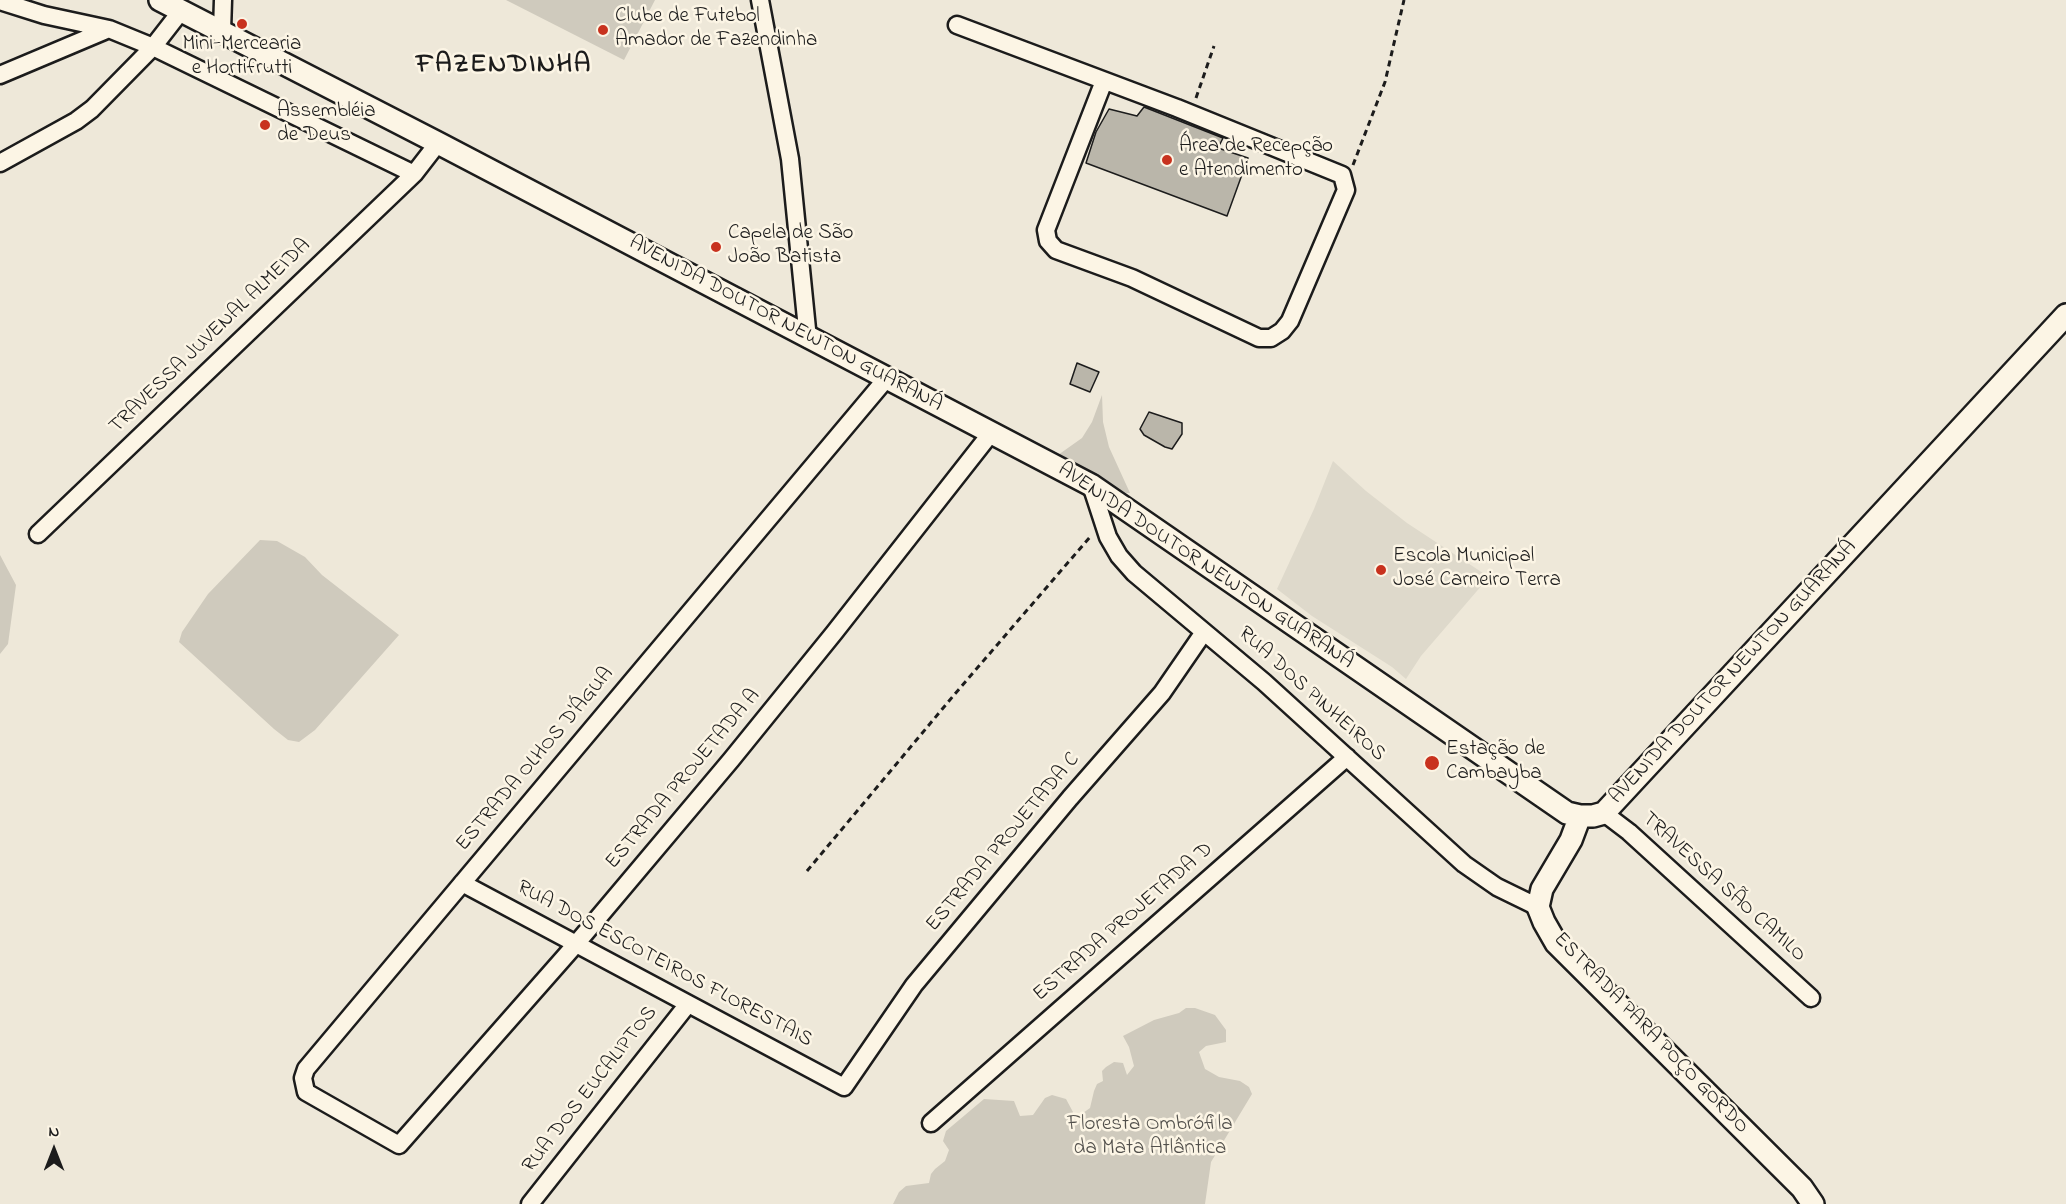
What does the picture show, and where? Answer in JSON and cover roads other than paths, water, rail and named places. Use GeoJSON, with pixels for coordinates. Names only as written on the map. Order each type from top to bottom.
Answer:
{"type":"FeatureCollection","features":[{"type":"Feature","properties":{"kind":"main road","name":"AVENIDA DOUTOR NEWTON GUARANÁ"},"geometry":{"type":"LineString","coordinates":[[160,0],[1090,485],[1567,813],[1580,816],[1604,813],[2066,315]]}},
{"type":"Feature","properties":{"kind":"main road"},"geometry":{"type":"LineString","coordinates":[[1538,907],[1542,889],[1571,840],[1580,816]]}},
{"type":"Feature","properties":{"kind":"main road","name":"ESTRADA PARA POÇO GORDO"},"geometry":{"type":"LineString","coordinates":[[1538,907],[1556,942],[1802,1188],[1813,1204]]}},
{"type":"Feature","properties":{"kind":"street"},"geometry":{"type":"LineString","coordinates":[[0,0],[44,15],[109,29],[153,47],[414,174]]}},
{"type":"Feature","properties":{"kind":"street"},"geometry":{"type":"LineString","coordinates":[[222,31],[223,0]]}},
{"type":"Feature","properties":{"kind":"street"},"geometry":{"type":"LineString","coordinates":[[760,0],[790,159],[808,339]]}},
{"type":"Feature","properties":{"kind":"street"},"geometry":{"type":"LineString","coordinates":[[0,163],[76,121],[92,109],[153,47],[181,11]]}},
{"type":"Feature","properties":{"kind":"street"},"geometry":{"type":"LineString","coordinates":[[957,25],[1104,81],[1190,114],[1342,176],[1346,190],[1290,321],[1282,331],[1271,338],[1259,338],[1132,278],[1056,249],[1048,241],[1046,230],[1104,81]]}},
{"type":"Feature","properties":{"kind":"street"},"geometry":{"type":"LineString","coordinates":[[0,75],[109,29]]}},
{"type":"Feature","properties":{"kind":"street","name":"TRAVESSA JUVENAL ALMEIDA"},"geometry":{"type":"LineString","coordinates":[[38,534],[414,174],[438,143]]}},
{"type":"Feature","properties":{"kind":"street","name":"ESTRADA OLHOS D'ÁGUA"},"geometry":{"type":"LineString","coordinates":[[399,1145],[306,1092],[303,1078],[306,1069],[886,379]]}},
{"type":"Feature","properties":{"kind":"street","name":"ESTRADA PROJETADA A"},"geometry":{"type":"LineString","coordinates":[[399,1145],[576,944],[746,742],[991,433]]}},
{"type":"Feature","properties":{"kind":"street","name":"RUA DOS PINHEIROS"},"geometry":{"type":"LineString","coordinates":[[1090,485],[1108,537],[1119,556],[1134,573],[1264,681],[1464,864],[1497,887],[1538,907]]}},
{"type":"Feature","properties":{"kind":"street","name":"ESTRADA PROJETADA C"},"geometry":{"type":"LineString","coordinates":[[844,1087],[914,985],[1070,798],[1162,693],[1204,632]]}},
{"type":"Feature","properties":{"kind":"street","name":"ESTRADA PROJETADA D"},"geometry":{"type":"LineString","coordinates":[[931,1123],[1347,757]]}},
{"type":"Feature","properties":{"kind":"street","name":"TRAVESSA SÃO CAMILO"},"geometry":{"type":"LineString","coordinates":[[1604,813],[1638,839],[1811,998]]}},
{"type":"Feature","properties":{"kind":"street","name":"RUA DOS ESCOTEIROS FLORESTAIS"},"geometry":{"type":"LineString","coordinates":[[462,883],[844,1087]]}},
{"type":"Feature","properties":{"kind":"street","name":"RUA DOS EUCALIPTOS"},"geometry":{"type":"LineString","coordinates":[[530,1204],[688,1004]]}},
{"type":"Feature","properties":{"kind":"place","name":"Mini-Mercearia e Hortifrutti"},"geometry":{"type":"Point","coordinates":[242,24]}},
{"type":"Feature","properties":{"kind":"place","name":"Clube de Futebol Amador de Fazendinha"},"geometry":{"type":"Point","coordinates":[603,30]}},
{"type":"Feature","properties":{"kind":"place","name":"Assembléia de Deus"},"geometry":{"type":"Point","coordinates":[265,125]}},
{"type":"Feature","properties":{"kind":"place","name":"Área de Recepção e Atendimento"},"geometry":{"type":"Point","coordinates":[1167,160]}},
{"type":"Feature","properties":{"kind":"place","name":"Capela de São João Batista"},"geometry":{"type":"Point","coordinates":[716,247]}},
{"type":"Feature","properties":{"kind":"place","name":"Escola Municipal José Carneiro Terra"},"geometry":{"type":"Point","coordinates":[1381,570]}},
{"type":"Feature","properties":{"kind":"place","name":"Estação de Cambayba"},"geometry":{"type":"Point","coordinates":[1432,763]}},
{"type":"Feature","properties":{"kind":"district","name":"FAZENDINHA"},"geometry":{"type":"Point","coordinates":[504,67]}},
{"type":"Feature","properties":{"kind":"park label","name":"Floresta Ombrófila da Mata Atlântica"},"geometry":{"type":"Point","coordinates":[1150,1138]}}]}
